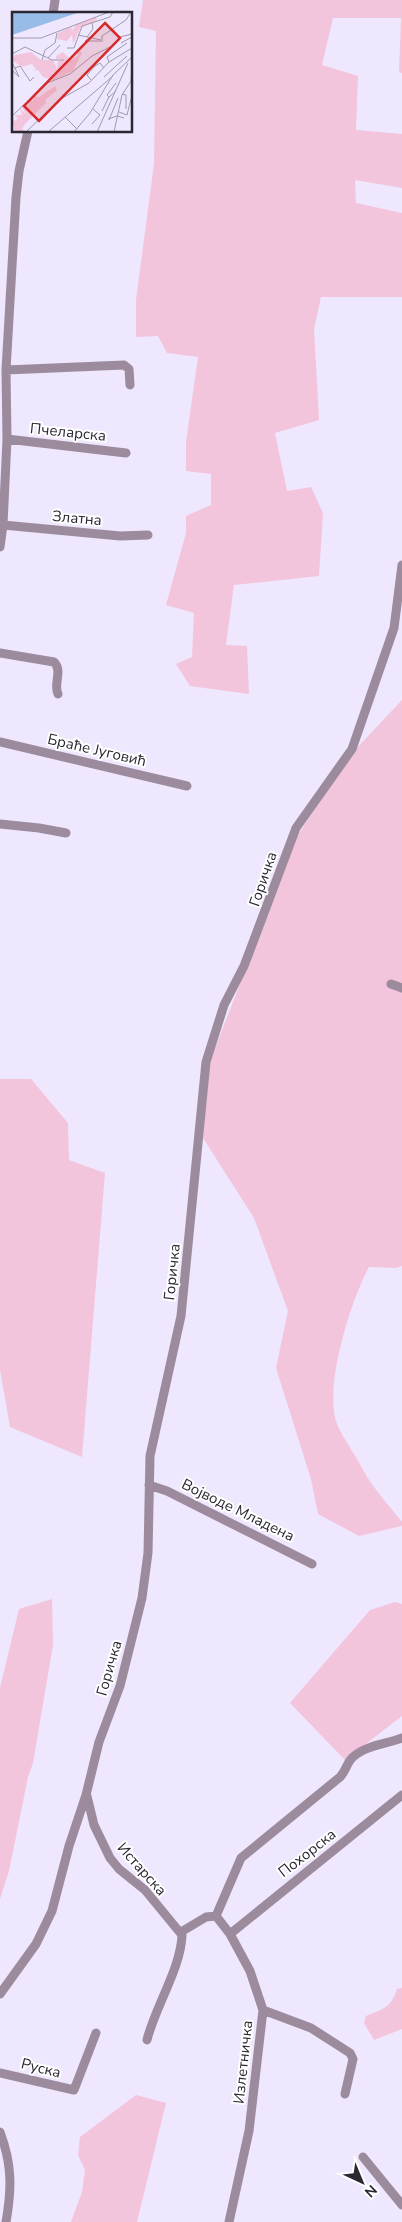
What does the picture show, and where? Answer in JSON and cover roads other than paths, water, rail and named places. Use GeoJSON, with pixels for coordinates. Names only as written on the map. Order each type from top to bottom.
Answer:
{"type":"FeatureCollection","features":[{"type":"Feature","properties":{"kind":"street"},"geometry":{"type":"LineString","coordinates":[[0,547],[3,525],[7,440],[6,370],[16,198],[19,171],[28,132]]}},
{"type":"Feature","properties":{"kind":"street"},"geometry":{"type":"LineString","coordinates":[[6,370],[124,365],[130,369],[130,385]]}},
{"type":"Feature","properties":{"kind":"street","name":"Пчеларска"},"geometry":{"type":"LineString","coordinates":[[7,440],[126,453]]}},
{"type":"Feature","properties":{"kind":"street","name":"Златна"},"geometry":{"type":"LineString","coordinates":[[3,525],[120,536],[148,535]]}},
{"type":"Feature","properties":{"kind":"street","name":"Горичка"},"geometry":{"type":"LineString","coordinates":[[0,1994],[36,1944],[52,1911],[69,1846],[86,1795],[99,1742],[122,1678],[142,1598],[148,1553],[150,1456],[176,1340],[185,1289],[197,1134],[206,1062],[224,1005],[244,966],[296,828],[352,748],[394,628],[402,565]]}},
{"type":"Feature","properties":{"kind":"street"},"geometry":{"type":"LineString","coordinates":[[0,653],[54,662],[58,669],[56,687],[58,694]]}},
{"type":"Feature","properties":{"kind":"street","name":"Браће Југовић"},"geometry":{"type":"LineString","coordinates":[[0,742],[187,786]]}},
{"type":"Feature","properties":{"kind":"street"},"geometry":{"type":"LineString","coordinates":[[0,824],[66,833]]}},
{"type":"Feature","properties":{"kind":"street"},"geometry":{"type":"LineString","coordinates":[[391,984],[402,988]]}},
{"type":"Feature","properties":{"kind":"street","name":"Војводе Младена"},"geometry":{"type":"LineString","coordinates":[[149,1485],[167,1491],[312,1564]]}},
{"type":"Feature","properties":{"kind":"street"},"geometry":{"type":"LineString","coordinates":[[147,2040],[152,2021],[179,1951],[182,1938],[181,1932],[206,1917],[216,1916],[241,1858],[340,1777],[348,1763],[357,1754],[374,1746],[402,1738]]}},
{"type":"Feature","properties":{"kind":"street","name":"Истарска"},"geometry":{"type":"LineString","coordinates":[[86,1795],[94,1825],[110,1858],[119,1869],[145,1890],[163,1914],[181,1932]]}},
{"type":"Feature","properties":{"kind":"street","name":"Похорска"},"geometry":{"type":"LineString","coordinates":[[230,1934],[402,1795]]}},
{"type":"Feature","properties":{"kind":"street","name":"Излетничка"},"geometry":{"type":"LineString","coordinates":[[216,1916],[230,1934],[250,1971],[262,2010],[249,2131],[230,2222]]}},
{"type":"Feature","properties":{"kind":"street"},"geometry":{"type":"LineString","coordinates":[[262,2010],[312,2028],[350,2053],[353,2059],[344,2094]]}},
{"type":"Feature","properties":{"kind":"street","name":"Руска"},"geometry":{"type":"LineString","coordinates":[[0,2072],[74,2090],[96,2033]]}},
{"type":"Feature","properties":{"kind":"street"},"geometry":{"type":"LineString","coordinates":[[0,2132],[10,2165],[10,2190],[6,2222]]}},
{"type":"Feature","properties":{"kind":"street"},"geometry":{"type":"LineString","coordinates":[[363,2157],[402,2205]]}}]}
